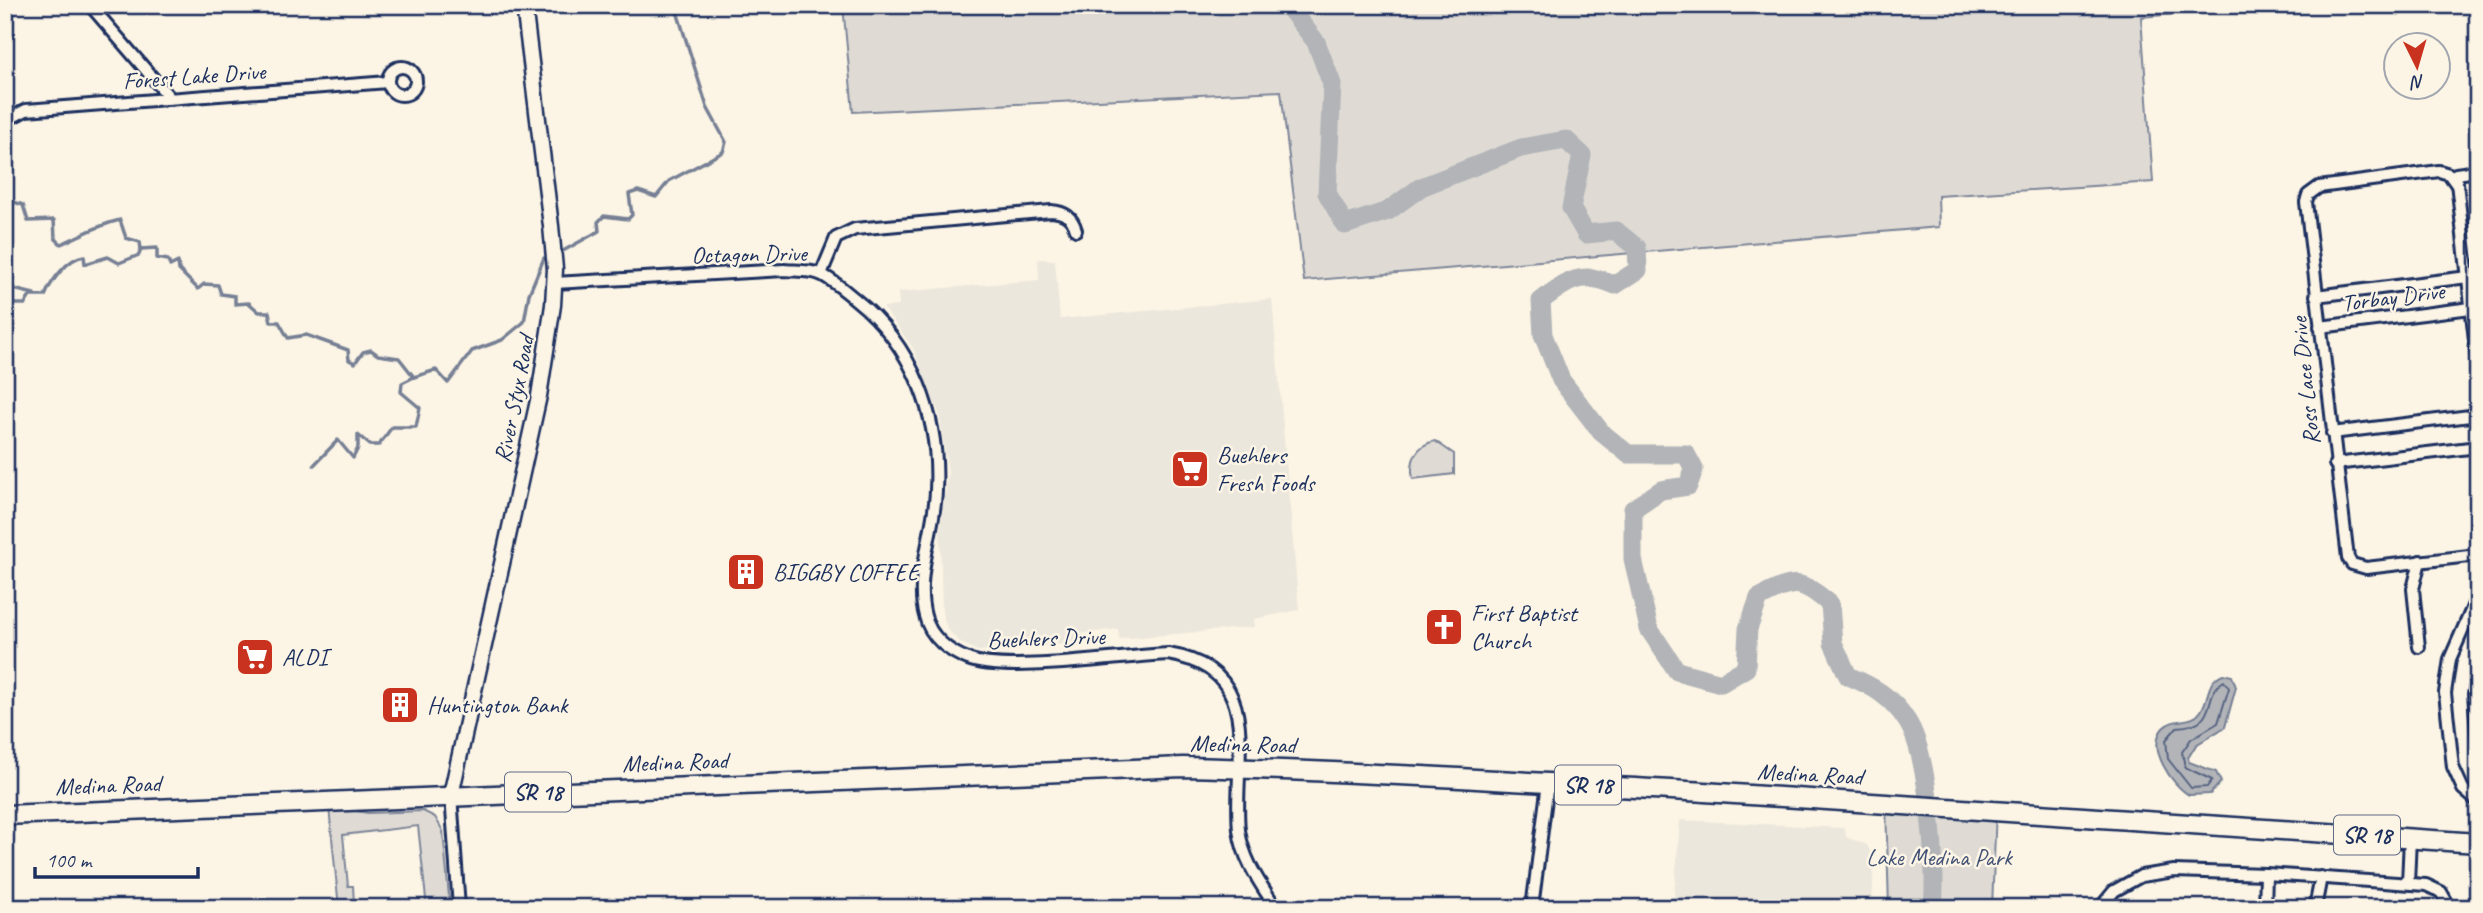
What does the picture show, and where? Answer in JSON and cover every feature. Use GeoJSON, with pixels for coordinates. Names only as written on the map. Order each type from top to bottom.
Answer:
{"type":"FeatureCollection","features":[{"type":"Feature","properties":{"kind":"highway","name":"Medina Road"},"geometry":{"type":"LineString","coordinates":[[5,815],[1116,769],[1241,769],[1548,783],[1959,807],[2478,843]]}},
{"type":"Feature","properties":{"kind":"street"},"geometry":{"type":"LineString","coordinates":[[90,5],[170,98]]}},
{"type":"Feature","properties":{"kind":"street","name":"River Styx Road"},"geometry":{"type":"LineString","coordinates":[[451,795],[550,341],[554,283],[545,167],[524,5]]}},
{"type":"Feature","properties":{"kind":"street","name":"Forest Lake Drive"},"geometry":{"type":"LineString","coordinates":[[5,121],[26,110],[388,82]]}},
{"type":"Feature","properties":{"kind":"street","name":"Ross Lace Drive"},"geometry":{"type":"LineString","coordinates":[[2420,561],[2366,568],[2352,564],[2345,552],[2306,202],[2313,190],[2322,186],[2439,171],[2449,174],[2457,185]]}},
{"type":"Feature","properties":{"kind":"street"},"geometry":{"type":"LineString","coordinates":[[2478,171],[2456,174],[2471,280],[2471,308],[2478,366]]}},
{"type":"Feature","properties":{"kind":"street","name":"Octagon Drive"},"geometry":{"type":"LineString","coordinates":[[554,283],[784,270],[821,274],[836,238],[855,229],[1051,211],[1073,220],[1076,230]]}},
{"type":"Feature","properties":{"kind":"street","name":"Buehlers Drive"},"geometry":{"type":"LineString","coordinates":[[821,274],[882,323],[902,351],[929,412],[937,454],[936,494],[921,590],[925,619],[942,644],[969,660],[987,665],[1168,653],[1185,656],[1209,668],[1224,681],[1234,700],[1240,722],[1239,829],[1242,847],[1254,876],[1276,908]]}},
{"type":"Feature","properties":{"kind":"street"},"geometry":{"type":"LineString","coordinates":[[2316,296],[2471,280]]}},
{"type":"Feature","properties":{"kind":"street","name":"Torbay Drive"},"geometry":{"type":"LineString","coordinates":[[2320,327],[2471,308]]}},
{"type":"Feature","properties":{"kind":"street"},"geometry":{"type":"LineString","coordinates":[[2332,433],[2478,415]]}},
{"type":"Feature","properties":{"kind":"street"},"geometry":{"type":"LineString","coordinates":[[2335,464],[2478,447]]}},
{"type":"Feature","properties":{"kind":"street"},"geometry":{"type":"LineString","coordinates":[[2419,647],[2413,589],[2420,561],[2478,555]]}},
{"type":"Feature","properties":{"kind":"street"},"geometry":{"type":"LineString","coordinates":[[2478,594],[2451,659],[2445,693],[2453,767],[2463,789],[2478,802]]}},
{"type":"Feature","properties":{"kind":"street"},"geometry":{"type":"LineString","coordinates":[[2478,676],[2474,694],[2478,742]]}},
{"type":"Feature","properties":{"kind":"street"},"geometry":{"type":"LineString","coordinates":[[1532,908],[1548,783]]}},
{"type":"Feature","properties":{"kind":"street"},"geometry":{"type":"LineString","coordinates":[[451,795],[459,908]]}},
{"type":"Feature","properties":{"kind":"street"},"geometry":{"type":"LineString","coordinates":[[2408,883],[2410,838]]}},
{"type":"Feature","properties":{"kind":"street"},"geometry":{"type":"LineString","coordinates":[[2100,908],[2114,891],[2141,876],[2174,871],[2408,883],[2434,887],[2447,899],[2451,908]]}},
{"type":"Feature","properties":{"kind":"street"},"geometry":{"type":"LineString","coordinates":[[2265,908],[2266,874]]}},
{"type":"Feature","properties":{"kind":"street"},"geometry":{"type":"LineString","coordinates":[[2315,908],[2321,877]]}},
{"type":"Feature","properties":{"kind":"shaded area"},"geometry":{"type":"Polygon","coordinates":[[[1038,259],[1055,260],[1060,319],[1272,299],[1299,610],[1254,619],[1255,627],[1119,639],[1118,629],[1079,634],[1079,643],[978,651],[961,643],[947,629],[942,612],[940,531],[948,472],[939,413],[913,348],[883,307],[899,306],[898,292],[1039,280],[1038,259]]]}},
{"type":"Feature","properties":{"kind":"shaded area"},"geometry":{"type":"Polygon","coordinates":[[[1680,820],[1845,828],[1846,837],[1867,845],[1874,859],[1872,908],[1673,908],[1680,820]]]}},
{"type":"Feature","properties":{"kind":"green space"},"geometry":{"type":"Polygon","coordinates":[[[843,5],[2283,5],[2141,17],[2153,182],[1938,196],[1939,227],[1304,281],[1281,91],[853,112],[843,5]]]}},
{"type":"Feature","properties":{"kind":"green space"},"geometry":{"type":"Polygon","coordinates":[[[1435,441],[1454,454],[1454,474],[1413,479],[1415,455],[1423,446],[1435,441]]]}},
{"type":"Feature","properties":{"kind":"green space","name":"Lake Medina Park"},"geometry":{"type":"Polygon","coordinates":[[[1886,803],[1996,809],[1992,908],[1889,908],[1886,803]]]}},
{"type":"Feature","properties":{"kind":"green space"},"geometry":{"type":"Polygon","coordinates":[[[329,807],[368,813],[423,811],[435,817],[443,831],[450,908],[427,908],[418,826],[343,835],[348,886],[353,886],[354,904],[358,908],[339,908],[329,807]]]}},
{"type":"Feature","properties":{"kind":"water"},"geometry":{"type":"Polygon","coordinates":[[[2223,674],[2232,676],[2236,687],[2225,727],[2196,745],[2188,758],[2189,762],[2216,772],[2221,782],[2210,794],[2189,795],[2175,783],[2163,765],[2157,746],[2159,736],[2168,724],[2197,715],[2204,706],[2211,685],[2223,674]]]}},
{"type":"Feature","properties":{"kind":"waterway"},"geometry":{"type":"LineString","coordinates":[[563,251],[599,231],[598,222],[604,216],[628,219],[632,215],[629,194],[638,191],[656,197],[669,181],[723,152],[726,142],[707,107],[675,5]]}},
{"type":"Feature","properties":{"kind":"waterway"},"geometry":{"type":"LineString","coordinates":[[1287,5],[1316,42],[1332,84],[1327,193],[1345,225],[1388,211],[1421,187],[1521,148],[1566,140],[1582,155],[1571,208],[1586,234],[1616,231],[1637,248],[1638,270],[1615,285],[1585,278],[1559,288],[1541,301],[1543,335],[1561,380],[1601,432],[1628,454],[1686,454],[1694,469],[1688,486],[1661,490],[1633,509],[1633,559],[1649,629],[1677,671],[1721,683],[1746,668],[1748,629],[1759,598],[1780,588],[1796,585],[1811,590],[1830,604],[1833,643],[1848,676],[1874,688],[1888,699],[1907,721],[1915,737],[1930,811],[1934,866],[1933,908]]}},
{"type":"Feature","properties":{"kind":"waterway"},"geometry":{"type":"LineString","coordinates":[[5,190],[10,192],[8,200],[23,205],[28,221],[54,220],[55,238],[61,244],[97,227],[120,220],[126,238],[140,242],[141,249],[157,248],[157,258],[168,260],[170,266],[178,262],[179,270],[198,289],[204,284],[218,285],[221,294],[235,296],[235,304],[249,303],[259,312],[269,312],[271,322],[279,322],[288,338],[306,335],[348,350],[349,360],[355,363],[363,352],[371,350],[378,355],[399,358],[414,377],[436,370],[448,383],[472,351],[502,340],[524,322],[529,294],[544,258]]}},
{"type":"Feature","properties":{"kind":"waterway"},"geometry":{"type":"LineString","coordinates":[[5,304],[25,304],[30,296],[45,296],[61,271],[78,258],[84,256],[85,264],[108,257],[119,263],[139,255],[141,249]]}},
{"type":"Feature","properties":{"kind":"waterway"},"geometry":{"type":"LineString","coordinates":[[5,287],[34,294]]}},
{"type":"Feature","properties":{"kind":"waterway"},"geometry":{"type":"LineString","coordinates":[[314,465],[338,440],[353,458],[358,448],[358,435],[370,445],[379,445],[392,427],[416,427],[420,408],[401,392],[402,383],[414,377]]}},
{"type":"Feature","properties":{"kind":"place","name":"Buehlers Fresh Foods"},"geometry":{"type":"Point","coordinates":[1190,469]}},
{"type":"Feature","properties":{"kind":"place","name":"BIGGBY COFFEE"},"geometry":{"type":"Point","coordinates":[746,572]}},
{"type":"Feature","properties":{"kind":"place","name":"First Baptist Church"},"geometry":{"type":"Point","coordinates":[1444,627]}},
{"type":"Feature","properties":{"kind":"place","name":"ALDI"},"geometry":{"type":"Point","coordinates":[255,657]}},
{"type":"Feature","properties":{"kind":"place","name":"Huntington Bank"},"geometry":{"type":"Point","coordinates":[400,705]}}]}
